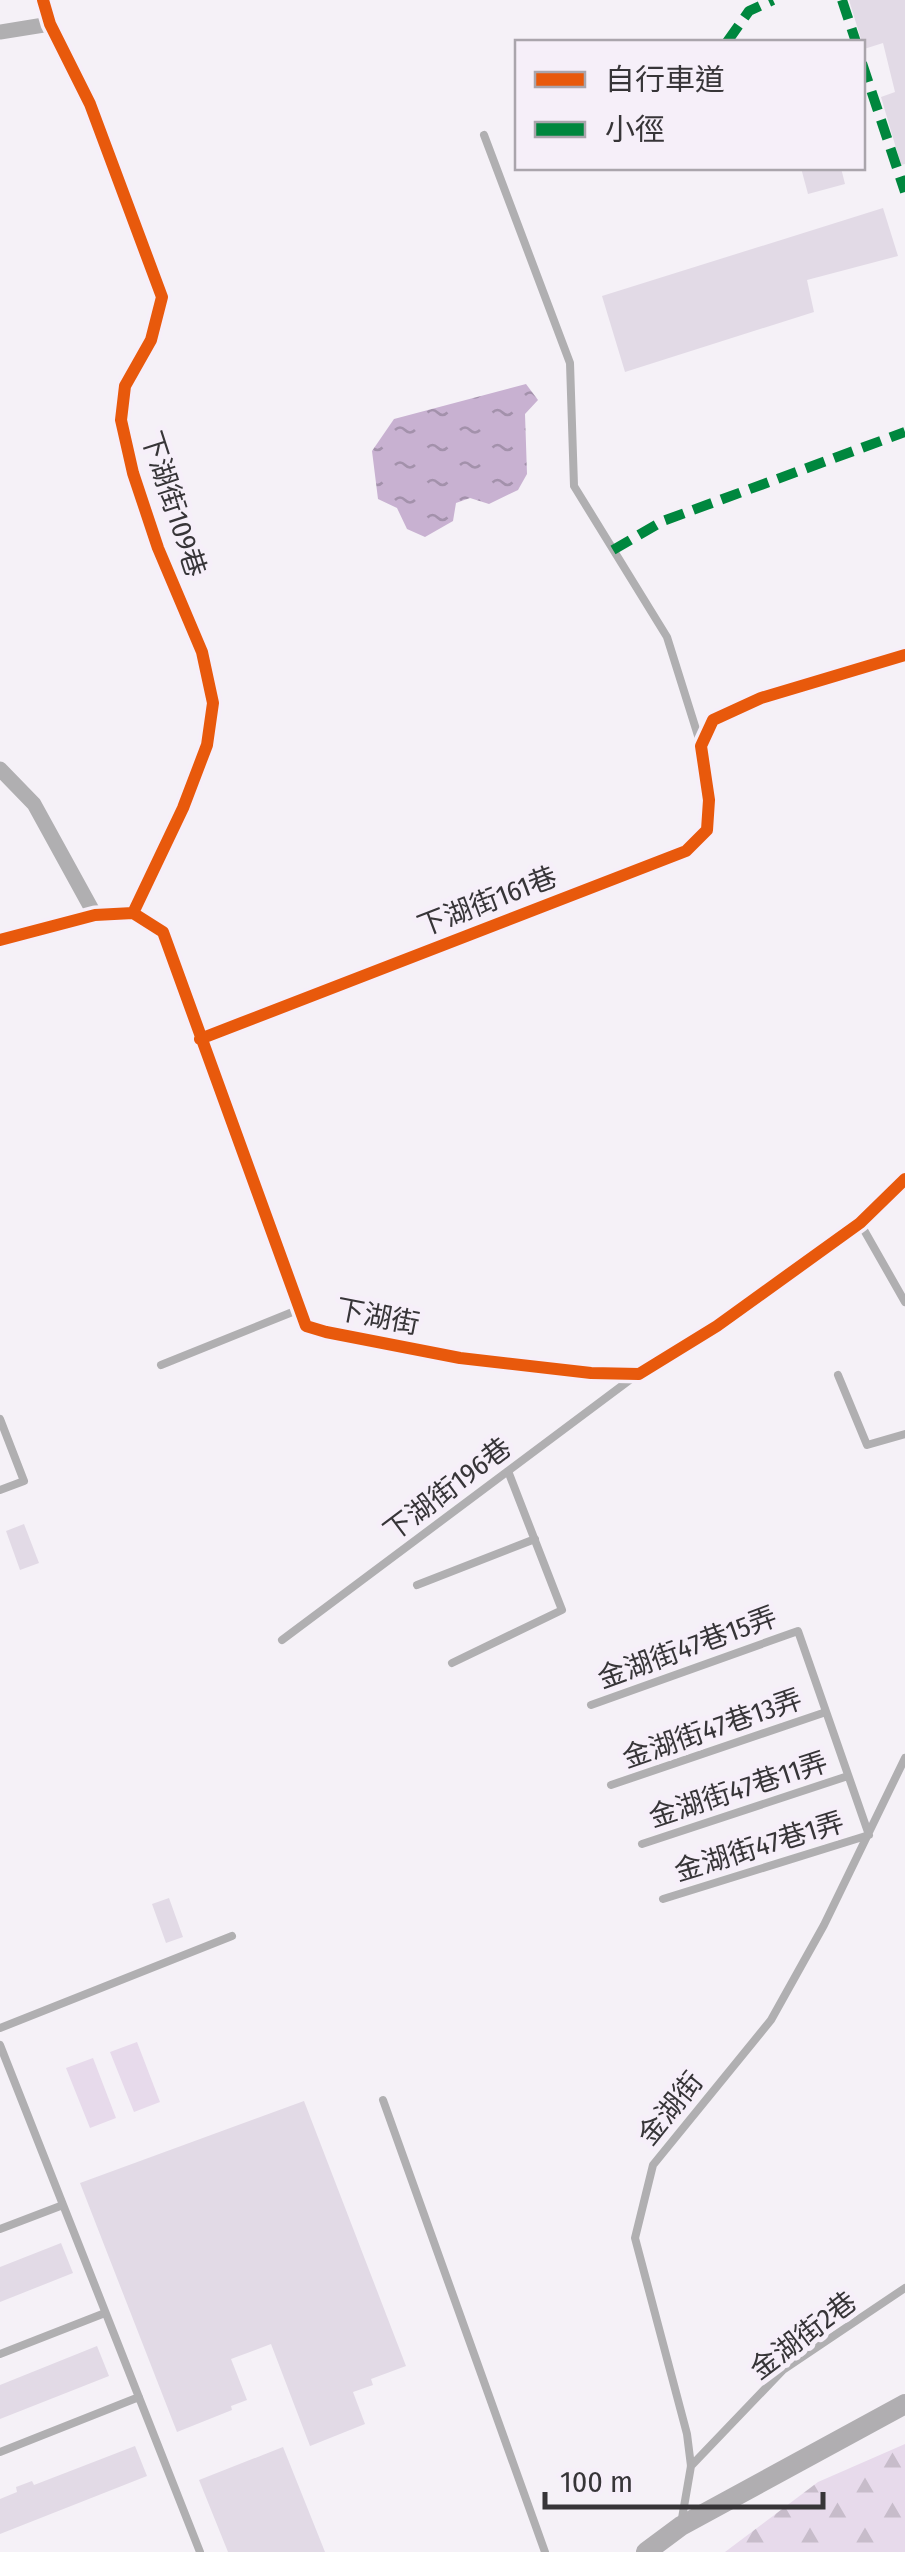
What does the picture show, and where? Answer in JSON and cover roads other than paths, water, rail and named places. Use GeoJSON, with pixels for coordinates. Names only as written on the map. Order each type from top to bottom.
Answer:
{"type":"FeatureCollection","features":[{"type":"Feature","properties":{"kind":"street","name":"下湖街109巷"},"geometry":{"type":"LineString","coordinates":[[43,0],[50,24],[90,104],[162,297],[151,340],[125,386],[121,420],[133,474],[158,548],[202,652],[213,703],[207,745],[183,808],[132,913]]}},
{"type":"Feature","properties":{"kind":"street"},"geometry":{"type":"LineString","coordinates":[[0,32],[50,24]]}},
{"type":"Feature","properties":{"kind":"street"},"geometry":{"type":"LineString","coordinates":[[701,746],[713,720],[762,698],[905,655]]}},
{"type":"Feature","properties":{"kind":"street","name":"下湖街161巷"},"geometry":{"type":"LineString","coordinates":[[200,1038],[686,851],[708,830],[709,800],[701,746]]}},
{"type":"Feature","properties":{"kind":"street"},"geometry":{"type":"LineString","coordinates":[[0,769],[34,804],[95,915]]}},
{"type":"Feature","properties":{"kind":"street"},"geometry":{"type":"LineString","coordinates":[[0,940],[95,915],[132,913]]}},
{"type":"Feature","properties":{"kind":"street","name":"下湖街"},"geometry":{"type":"LineString","coordinates":[[132,913],[163,932],[306,1326],[460,1358],[591,1373],[639,1374]]}},
{"type":"Feature","properties":{"kind":"street"},"geometry":{"type":"LineString","coordinates":[[639,1374],[717,1326],[860,1223],[905,1179]]}},
{"type":"Feature","properties":{"kind":"street"},"geometry":{"type":"LineString","coordinates":[[646,2552],[680,2526],[905,2404]]}},
{"type":"Feature","properties":{"kind":"lane"},"geometry":{"type":"LineString","coordinates":[[484,136],[570,363],[574,486],[667,636],[701,746]]}},
{"type":"Feature","properties":{"kind":"lane"},"geometry":{"type":"LineString","coordinates":[[860,1223],[905,1302]]}},
{"type":"Feature","properties":{"kind":"lane"},"geometry":{"type":"LineString","coordinates":[[161,1365],[300,1309]]}},
{"type":"Feature","properties":{"kind":"lane","name":"下湖街196巷"},"geometry":{"type":"LineString","coordinates":[[282,1640],[639,1374]]}},
{"type":"Feature","properties":{"kind":"lane"},"geometry":{"type":"LineString","coordinates":[[838,1375],[867,1445],[905,1434]]}},
{"type":"Feature","properties":{"kind":"lane"},"geometry":{"type":"LineString","coordinates":[[0,1419],[24,1480],[0,1490]]}},
{"type":"Feature","properties":{"kind":"lane"},"geometry":{"type":"LineString","coordinates":[[452,1663],[562,1610],[508,1471]]}},
{"type":"Feature","properties":{"kind":"lane"},"geometry":{"type":"LineString","coordinates":[[416,1586],[534,1540]]}},
{"type":"Feature","properties":{"kind":"lane","name":"金湖街47巷15弄"},"geometry":{"type":"LineString","coordinates":[[591,1704],[798,1631],[826,1712]]}},
{"type":"Feature","properties":{"kind":"lane"},"geometry":{"type":"LineString","coordinates":[[826,1712],[869,1836]]}},
{"type":"Feature","properties":{"kind":"lane","name":"金湖街47巷13弄"},"geometry":{"type":"LineString","coordinates":[[612,1786],[826,1712]]}},
{"type":"Feature","properties":{"kind":"lane","name":"金湖街"},"geometry":{"type":"LineString","coordinates":[[680,2526],[692,2466],[688,2434],[635,2238],[652,2165],[771,2020],[869,1836],[905,1758]]}},
{"type":"Feature","properties":{"kind":"lane","name":"金湖街47巷11弄"},"geometry":{"type":"LineString","coordinates":[[642,1844],[848,1776]]}},
{"type":"Feature","properties":{"kind":"lane","name":"金湖街47巷1弄"},"geometry":{"type":"LineString","coordinates":[[663,1900],[869,1836]]}},
{"type":"Feature","properties":{"kind":"lane"},"geometry":{"type":"LineString","coordinates":[[0,2028],[232,1936]]}},
{"type":"Feature","properties":{"kind":"lane"},"geometry":{"type":"LineString","coordinates":[[0,2045],[200,2552]]}},
{"type":"Feature","properties":{"kind":"lane"},"geometry":{"type":"LineString","coordinates":[[383,2100],[545,2552]]}},
{"type":"Feature","properties":{"kind":"lane"},"geometry":{"type":"LineString","coordinates":[[0,2229],[63,2205]]}},
{"type":"Feature","properties":{"kind":"lane","name":"金湖街2巷"},"geometry":{"type":"LineString","coordinates":[[692,2466],[783,2370],[905,2288]]}},
{"type":"Feature","properties":{"kind":"lane"},"geometry":{"type":"LineString","coordinates":[[0,2354],[106,2312]]}},
{"type":"Feature","properties":{"kind":"lane"},"geometry":{"type":"LineString","coordinates":[[0,2452],[139,2397]]}},
{"type":"Feature","properties":{"kind":"water"},"geometry":{"type":"Polygon","coordinates":[[[526,384],[538,400],[525,414],[527,474],[518,490],[489,504],[470,498],[456,503],[453,521],[425,537],[407,529],[397,508],[378,499],[372,451],[394,419],[526,384]]]}}]}
